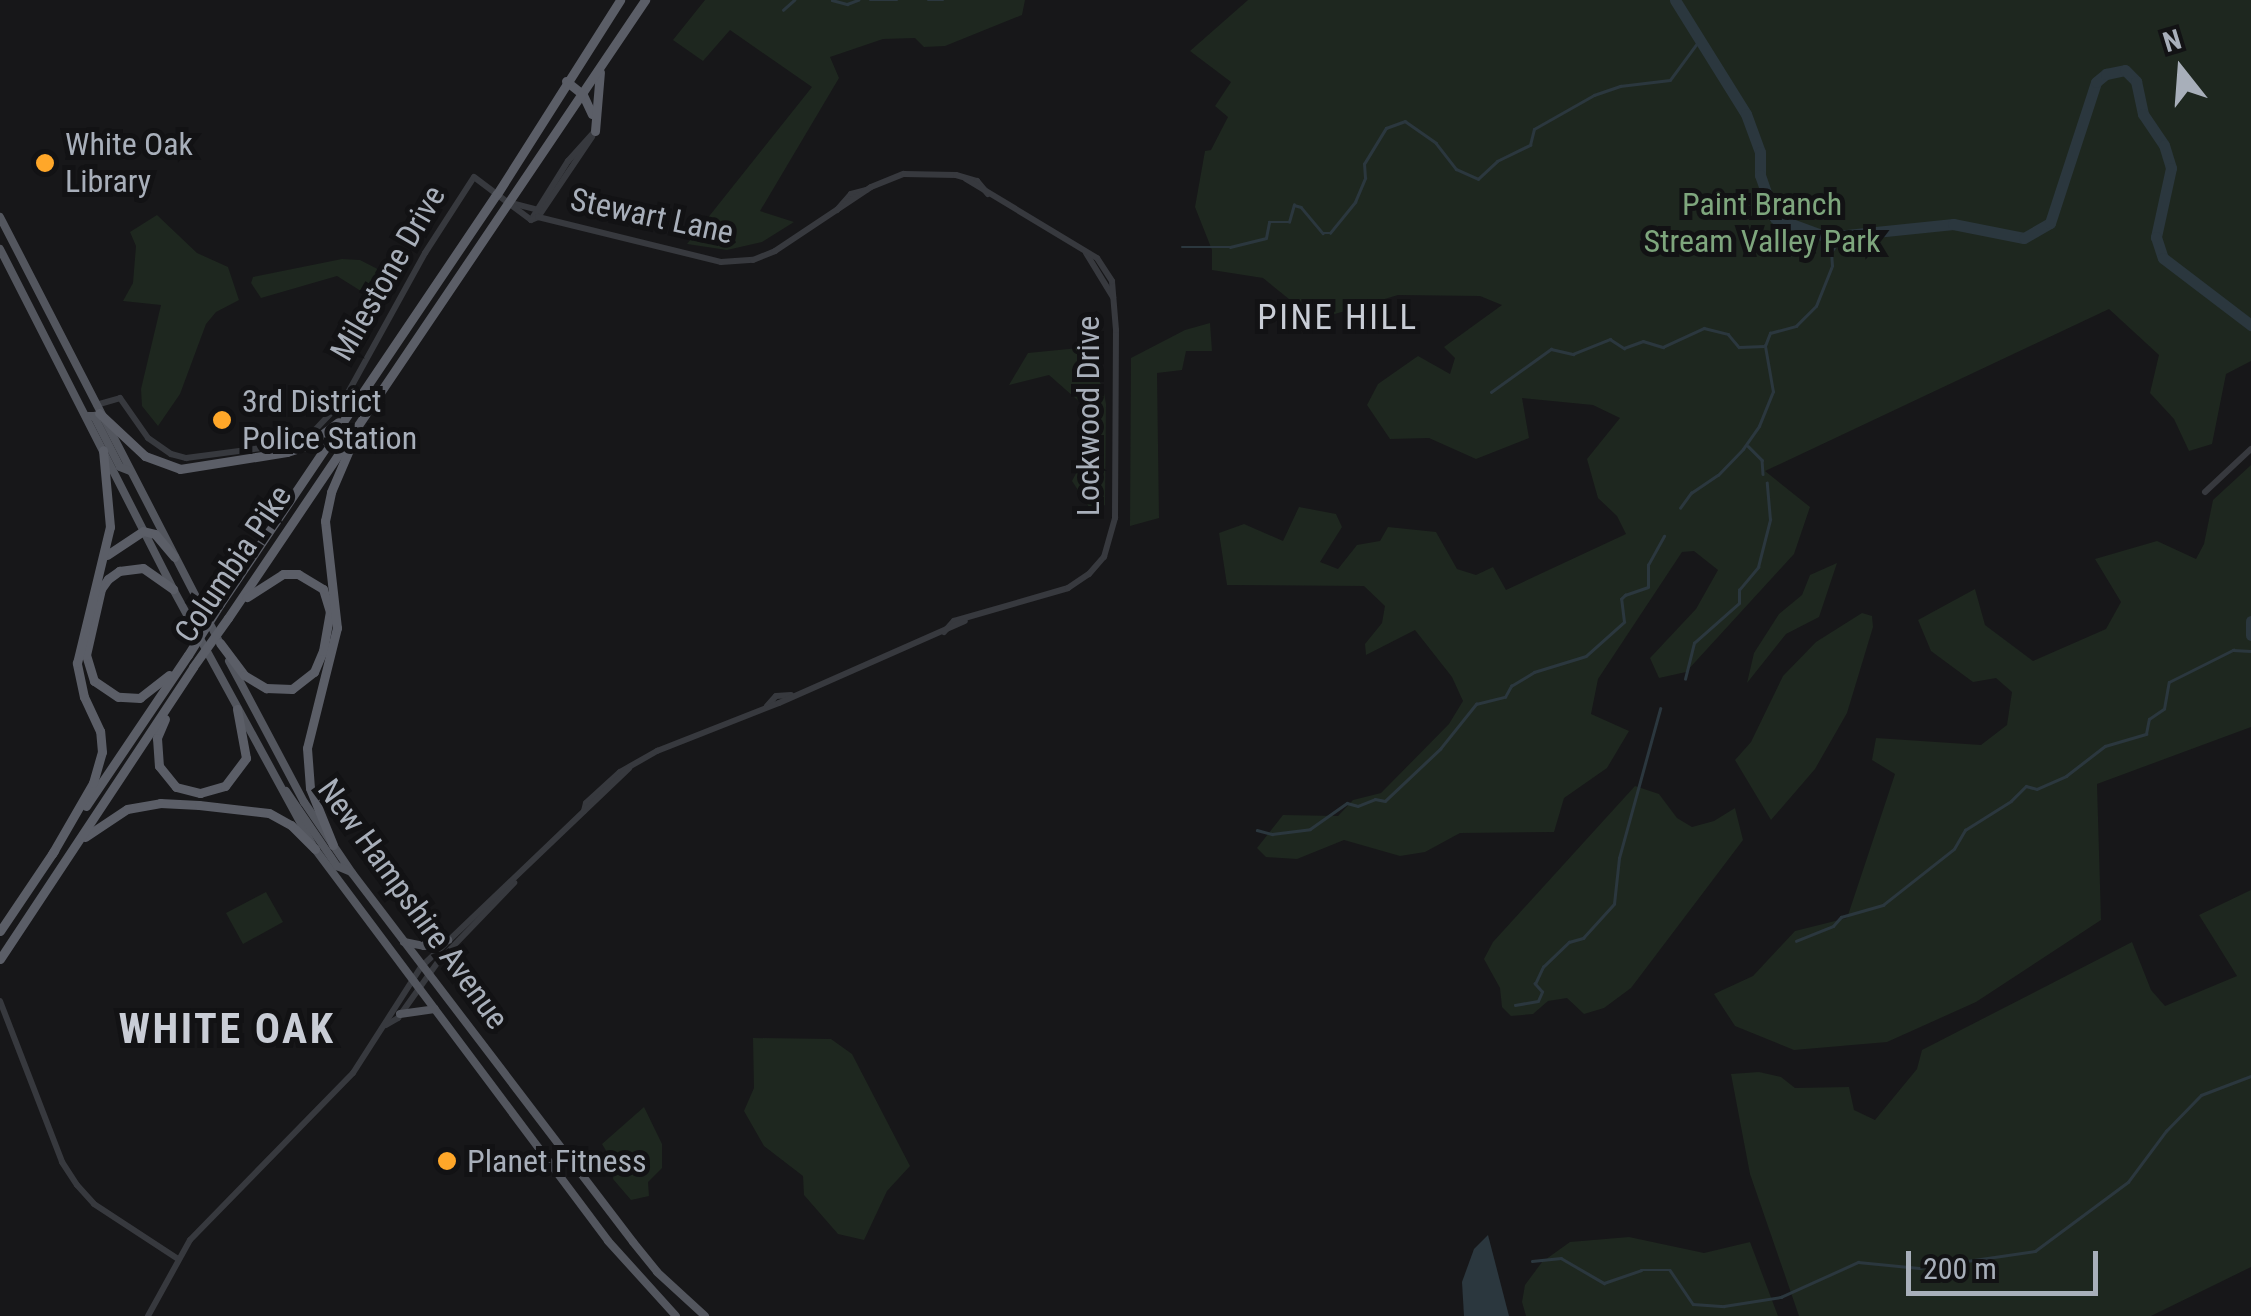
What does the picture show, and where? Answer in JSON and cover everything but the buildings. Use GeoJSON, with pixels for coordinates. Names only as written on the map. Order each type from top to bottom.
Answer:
{"type":"FeatureCollection","features":[{"type":"Feature","properties":{"kind":"highway","name":"Columbia Pike"},"geometry":{"type":"LineString","coordinates":[[0,931],[497,194],[620,0]]}},
{"type":"Feature","properties":{"kind":"highway","name":"Columbia Pike"},"geometry":{"type":"LineString","coordinates":[[0,959],[645,0]]}},
{"type":"Feature","properties":{"kind":"highway"},"geometry":{"type":"LineString","coordinates":[[595,126],[602,65]]}},
{"type":"Feature","properties":{"kind":"highway"},"geometry":{"type":"LineString","coordinates":[[566,82],[583,95],[595,126]]}},
{"type":"Feature","properties":{"kind":"highway"},"geometry":{"type":"LineString","coordinates":[[97,410],[145,456],[180,469],[206,468],[298,449],[322,436],[348,414]]}},
{"type":"Feature","properties":{"kind":"highway"},"geometry":{"type":"LineString","coordinates":[[333,845],[310,788],[307,748],[338,628],[338,601],[325,522],[339,469],[366,413]]}},
{"type":"Feature","properties":{"kind":"highway"},"geometry":{"type":"LineString","coordinates":[[52,854],[100,764],[100,731],[84,697],[77,663],[80,634],[112,508],[103,450]]}},
{"type":"Feature","properties":{"kind":"highway"},"geometry":{"type":"LineString","coordinates":[[100,566],[110,551],[143,531],[155,534],[174,557]]}},
{"type":"Feature","properties":{"kind":"highway"},"geometry":{"type":"LineString","coordinates":[[173,589],[143,568],[119,571],[108,579],[92,623],[87,665],[94,681],[109,694],[140,698],[188,655]]}},
{"type":"Feature","properties":{"kind":"highway"},"geometry":{"type":"LineString","coordinates":[[220,643],[251,680],[274,690],[301,685],[319,662],[330,612],[323,589],[312,580],[298,574],[276,576],[231,614]]}},
{"type":"Feature","properties":{"kind":"highway"},"geometry":{"type":"LineString","coordinates":[[193,667],[157,738],[158,766],[169,781],[200,793],[234,779],[246,758],[237,709]]}},
{"type":"Feature","properties":{"kind":"highway"},"geometry":{"type":"LineString","coordinates":[[72,849],[118,813],[160,803],[269,812],[291,825],[315,848]]}},
{"type":"Feature","properties":{"kind":"main road","name":"New Hampshire Avenue"},"geometry":{"type":"LineString","coordinates":[[0,217],[304,802],[425,970],[657,1272],[705,1316]]}},
{"type":"Feature","properties":{"kind":"main road","name":"New Hampshire Avenue"},"geometry":{"type":"LineString","coordinates":[[0,249],[173,589],[315,848],[608,1241],[676,1316]]}},
{"type":"Feature","properties":{"kind":"main road"},"geometry":{"type":"LineString","coordinates":[[69,379],[97,410]]}},
{"type":"Feature","properties":{"kind":"main road"},"geometry":{"type":"LineString","coordinates":[[88,416],[94,416],[120,467],[130,472]]}},
{"type":"Feature","properties":{"kind":"main road"},"geometry":{"type":"LineString","coordinates":[[270,772],[337,866],[352,872]]}},
{"type":"Feature","properties":{"kind":"main road"},"geometry":{"type":"LineString","coordinates":[[404,942],[424,946],[448,940]]}},
{"type":"Feature","properties":{"kind":"main road"},"geometry":{"type":"LineString","coordinates":[[400,1014],[435,1010]]}},
{"type":"Feature","properties":{"kind":"street"},"geometry":{"type":"LineString","coordinates":[[535,215],[595,126]]}},
{"type":"Feature","properties":{"kind":"street","name":"Stewart Lane"},"geometry":{"type":"LineString","coordinates":[[474,177],[535,215],[687,256],[736,263],[775,251],[836,210],[851,194],[904,174],[965,178],[977,181],[988,194],[1102,264],[1112,281],[1114,298]]}},
{"type":"Feature","properties":{"kind":"street","name":"Milestone Drive"},"geometry":{"type":"LineString","coordinates":[[97,410],[120,398],[148,438],[170,454],[186,458],[283,445],[315,430],[345,398],[426,252],[474,177]]}},
{"type":"Feature","properties":{"kind":"street","name":"Lockwood Drive"},"geometry":{"type":"LineString","coordinates":[[148,1316],[178,1259],[235,1192],[354,1072],[413,982],[629,768],[656,751],[766,707],[776,696],[792,695],[944,632],[954,621],[966,621],[1068,588],[1089,574],[1104,557],[1115,518],[1114,298]]}},
{"type":"Feature","properties":{"kind":"street"},"geometry":{"type":"LineString","coordinates":[[2205,492],[2251,449]]}},
{"type":"Feature","properties":{"kind":"street","name":"Lockwood Drive"},"geometry":{"type":"LineString","coordinates":[[385,1026],[420,990],[425,970],[448,940],[523,872]]}},
{"type":"Feature","properties":{"kind":"street"},"geometry":{"type":"LineString","coordinates":[[0,1000],[62,1162],[77,1186],[94,1204],[178,1259]]}},
{"type":"Feature","properties":{"kind":"green space"},"geometry":{"type":"Polygon","coordinates":[[[705,0],[1025,0],[1022,15],[945,46],[924,47],[915,38],[883,39],[830,57],[839,78],[760,211],[794,222],[762,242],[727,250],[687,244],[812,87],[730,30],[703,61],[673,40],[705,0]]]}},
{"type":"Feature","properties":{"kind":"green space","name":"Paint Branch Stream Valley Park"},"geometry":{"type":"Polygon","coordinates":[[[1248,0],[2251,0],[2251,361],[2226,374],[2212,444],[2189,451],[2174,419],[2150,393],[2159,355],[2109,309],[1765,471],[1810,507],[1794,554],[1686,672],[1659,678],[1650,658],[1696,609],[1718,570],[1694,551],[1682,552],[1598,679],[1591,714],[1629,731],[1607,768],[1564,798],[1554,832],[1460,833],[1425,852],[1400,856],[1344,840],[1297,859],[1266,857],[1257,848],[1283,815],[1338,816],[1353,800],[1381,793],[1449,724],[1463,701],[1452,677],[1415,630],[1366,655],[1365,644],[1382,623],[1385,606],[1364,586],[1227,585],[1219,533],[1244,524],[1283,541],[1299,507],[1336,514],[1342,527],[1320,562],[1338,569],[1357,545],[1380,541],[1388,527],[1436,532],[1457,569],[1476,575],[1493,567],[1506,590],[1626,534],[1617,516],[1598,498],[1587,459],[1620,418],[1593,405],[1522,398],[1529,438],[1476,459],[1429,438],[1390,439],[1367,405],[1378,384],[1418,356],[1450,374],[1455,358],[1444,347],[1502,305],[1480,296],[1398,295],[1315,320],[1263,278],[1212,270],[1212,250],[1195,207],[1205,151],[1211,150],[1228,117],[1215,106],[1231,82],[1190,51],[1248,0]]]}},
{"type":"Feature","properties":{"kind":"green space"},"geometry":{"type":"Polygon","coordinates":[[[157,215],[197,253],[228,267],[239,300],[216,312],[206,324],[180,394],[158,426],[142,406],[141,389],[161,305],[123,301],[133,283],[136,246],[130,232],[157,215]]]}},
{"type":"Feature","properties":{"kind":"green space"},"geometry":{"type":"Polygon","coordinates":[[[342,259],[360,260],[397,279],[380,303],[337,276],[261,298],[251,283],[253,277],[342,259]]]}},
{"type":"Feature","properties":{"kind":"green space"},"geometry":{"type":"Polygon","coordinates":[[[1210,323],[1212,351],[1186,351],[1182,370],[1157,373],[1159,518],[1130,526],[1131,358],[1185,330],[1210,323]]]}},
{"type":"Feature","properties":{"kind":"green space"},"geometry":{"type":"Polygon","coordinates":[[[1079,348],[1092,356],[1093,372],[1103,387],[1106,404],[1105,505],[1093,513],[1072,481],[1089,449],[1079,429],[1082,404],[1049,375],[1009,385],[1028,353],[1079,348]]]}},
{"type":"Feature","properties":{"kind":"green space"},"geometry":{"type":"Polygon","coordinates":[[[2251,465],[2251,727],[2097,784],[2101,920],[1976,1002],[1887,1042],[1794,1050],[1735,1026],[1714,994],[1753,976],[1795,931],[1847,918],[1895,774],[1872,760],[1876,738],[1981,745],[2007,725],[2012,692],[1996,678],[1973,682],[1931,651],[1918,620],[1975,589],[1985,625],[2033,661],[2106,629],[2121,602],[2095,559],[2157,541],[2196,559],[2204,544],[2213,500],[2251,465]]]}},
{"type":"Feature","properties":{"kind":"green space"},"geometry":{"type":"Polygon","coordinates":[[[1837,563],[1819,617],[1786,634],[1747,683],[1754,653],[1779,614],[1802,595],[1810,575],[1837,563]]]}},
{"type":"Feature","properties":{"kind":"green space"},"geometry":{"type":"Polygon","coordinates":[[[1862,613],[1872,616],[1873,627],[1847,713],[1815,769],[1771,820],[1735,760],[1751,742],[1783,676],[1816,642],[1862,613]]]}},
{"type":"Feature","properties":{"kind":"green space"},"geometry":{"type":"Polygon","coordinates":[[[1635,786],[1659,794],[1677,818],[1692,827],[1714,821],[1735,808],[1743,840],[1631,988],[1604,1008],[1584,1014],[1567,998],[1548,1001],[1533,1014],[1511,1016],[1502,1007],[1500,988],[1484,959],[1493,942],[1635,786]]]}},
{"type":"Feature","properties":{"kind":"green space"},"geometry":{"type":"Polygon","coordinates":[[[2251,890],[2251,1267],[2151,1316],[1799,1316],[1750,1174],[1731,1074],[1759,1072],[1781,1077],[1795,1088],[1849,1087],[1854,1110],[1875,1120],[1917,1069],[1922,1050],[2132,942],[2151,990],[2165,1006],[2237,976],[2199,915],[2251,890]]]}},
{"type":"Feature","properties":{"kind":"green space"},"geometry":{"type":"Polygon","coordinates":[[[266,892],[283,922],[243,944],[226,913],[266,892]]]}},
{"type":"Feature","properties":{"kind":"green space"},"geometry":{"type":"Polygon","coordinates":[[[753,1038],[831,1039],[852,1054],[910,1166],[887,1191],[864,1240],[838,1234],[804,1195],[803,1176],[764,1146],[744,1111],[754,1088],[753,1038]]]}},
{"type":"Feature","properties":{"kind":"green space"},"geometry":{"type":"Polygon","coordinates":[[[644,1107],[662,1144],[662,1168],[648,1182],[649,1196],[631,1200],[613,1179],[614,1164],[602,1144],[644,1107]]]}},
{"type":"Feature","properties":{"kind":"green space"},"geometry":{"type":"Polygon","coordinates":[[[1629,1237],[1704,1253],[1750,1242],[1778,1316],[1526,1316],[1522,1302],[1525,1285],[1542,1262],[1570,1242],[1629,1237]]]}},
{"type":"Feature","properties":{"kind":"shaded area"},"geometry":{"type":"Polygon","coordinates":[[[1488,1235],[1509,1316],[1464,1316],[1462,1282],[1474,1249],[1488,1235]]]}},
{"type":"Feature","properties":{"kind":"waterway"},"geometry":{"type":"LineString","coordinates":[[783,10],[794,0]]}},
{"type":"Feature","properties":{"kind":"waterway"},"geometry":{"type":"LineString","coordinates":[[832,0],[847,4],[858,0]]}},
{"type":"Feature","properties":{"kind":"waterway"},"geometry":{"type":"LineString","coordinates":[[870,0],[897,0]]}},
{"type":"Feature","properties":{"kind":"waterway"},"geometry":{"type":"LineString","coordinates":[[928,0],[943,0]]}},
{"type":"Feature","properties":{"kind":"waterway"},"geometry":{"type":"LineString","coordinates":[[1675,0],[1746,114],[1760,152],[1760,175],[1775,218],[1827,237],[1953,224],[2024,238],[2050,223],[2096,82],[2106,74],[2125,70],[2136,81],[2143,114],[2164,145],[2171,168],[2156,237],[2163,258],[2251,325]]}},
{"type":"Feature","properties":{"kind":"waterway"},"geometry":{"type":"LineString","coordinates":[[1182,247],[1230,247],[1266,238],[1269,222],[1289,222],[1294,205],[1301,207],[1323,233],[1330,233],[1355,202],[1365,178],[1364,164],[1386,128],[1405,121],[1436,143],[1456,169],[1478,179],[1497,161],[1530,145],[1534,129],[1594,95],[1620,86],[1670,80],[1701,38]]}},
{"type":"Feature","properties":{"kind":"waterway"},"geometry":{"type":"LineString","coordinates":[[1680,508],[1691,493],[1718,475],[1759,426],[1773,392],[1765,346],[1770,333],[1796,326],[1816,306],[1832,266],[1831,252],[1841,237]]}},
{"type":"Feature","properties":{"kind":"waterway"},"geometry":{"type":"LineString","coordinates":[[1491,392],[1551,349],[1573,354],[1610,339],[1624,348],[1643,341],[1663,347],[1704,328],[1728,334],[1739,347],[1764,346]]}},
{"type":"Feature","properties":{"kind":"waterway"},"geometry":{"type":"LineString","coordinates":[[1748,446],[1762,460],[1763,474]]}},
{"type":"Feature","properties":{"kind":"waterway"},"geometry":{"type":"LineString","coordinates":[[1685,679],[1694,643],[1739,603],[1739,590],[1758,567],[1770,520],[1767,483]]}},
{"type":"Feature","properties":{"kind":"waterway"},"geometry":{"type":"LineString","coordinates":[[1257,830],[1272,834],[1310,829],[1347,803],[1358,806],[1375,799],[1385,801],[1440,749],[1476,704],[1505,697],[1511,686],[1534,672],[1586,656],[1624,622],[1621,599],[1648,587],[1648,565],[1664,536]]}},
{"type":"Feature","properties":{"kind":"waterway"},"geometry":{"type":"LineString","coordinates":[[2251,621],[2251,635]]}},
{"type":"Feature","properties":{"kind":"waterway"},"geometry":{"type":"LineString","coordinates":[[1796,941],[1833,926],[1841,917],[1883,905],[1954,849],[1965,830],[2011,801],[2026,786],[2037,789],[2066,776],[2105,746],[2146,734],[2149,719],[2164,709],[2169,682],[2233,650],[2251,651]]}},
{"type":"Feature","properties":{"kind":"waterway"},"geometry":{"type":"LineString","coordinates":[[1515,1005],[1538,1001],[1542,992],[1535,984],[1543,967],[1569,942],[1583,938],[1614,904],[1619,858],[1660,709]]}},
{"type":"Feature","properties":{"kind":"waterway"},"geometry":{"type":"LineString","coordinates":[[1532,1261],[1561,1258],[1604,1283],[1641,1270],[1670,1270],[1693,1304],[1724,1306],[1781,1297],[1858,1262],[1919,1268],[2035,1251],[2128,1182],[2166,1131],[2201,1095],[2251,1076]]}},
{"type":"Feature","properties":{"kind":"place","name":"White Oak Library"},"geometry":{"type":"Point","coordinates":[45,163]}},
{"type":"Feature","properties":{"kind":"place","name":"3rd District Police Station"},"geometry":{"type":"Point","coordinates":[222,420]}},
{"type":"Feature","properties":{"kind":"place","name":"Planet Fitness"},"geometry":{"type":"Point","coordinates":[447,1161]}},
{"type":"Feature","properties":{"kind":"district","name":"PINE HILL"},"geometry":{"type":"Point","coordinates":[1338,318]}},
{"type":"Feature","properties":{"kind":"district","name":"WHITE OAK"},"geometry":{"type":"Point","coordinates":[227,1029]}}]}
